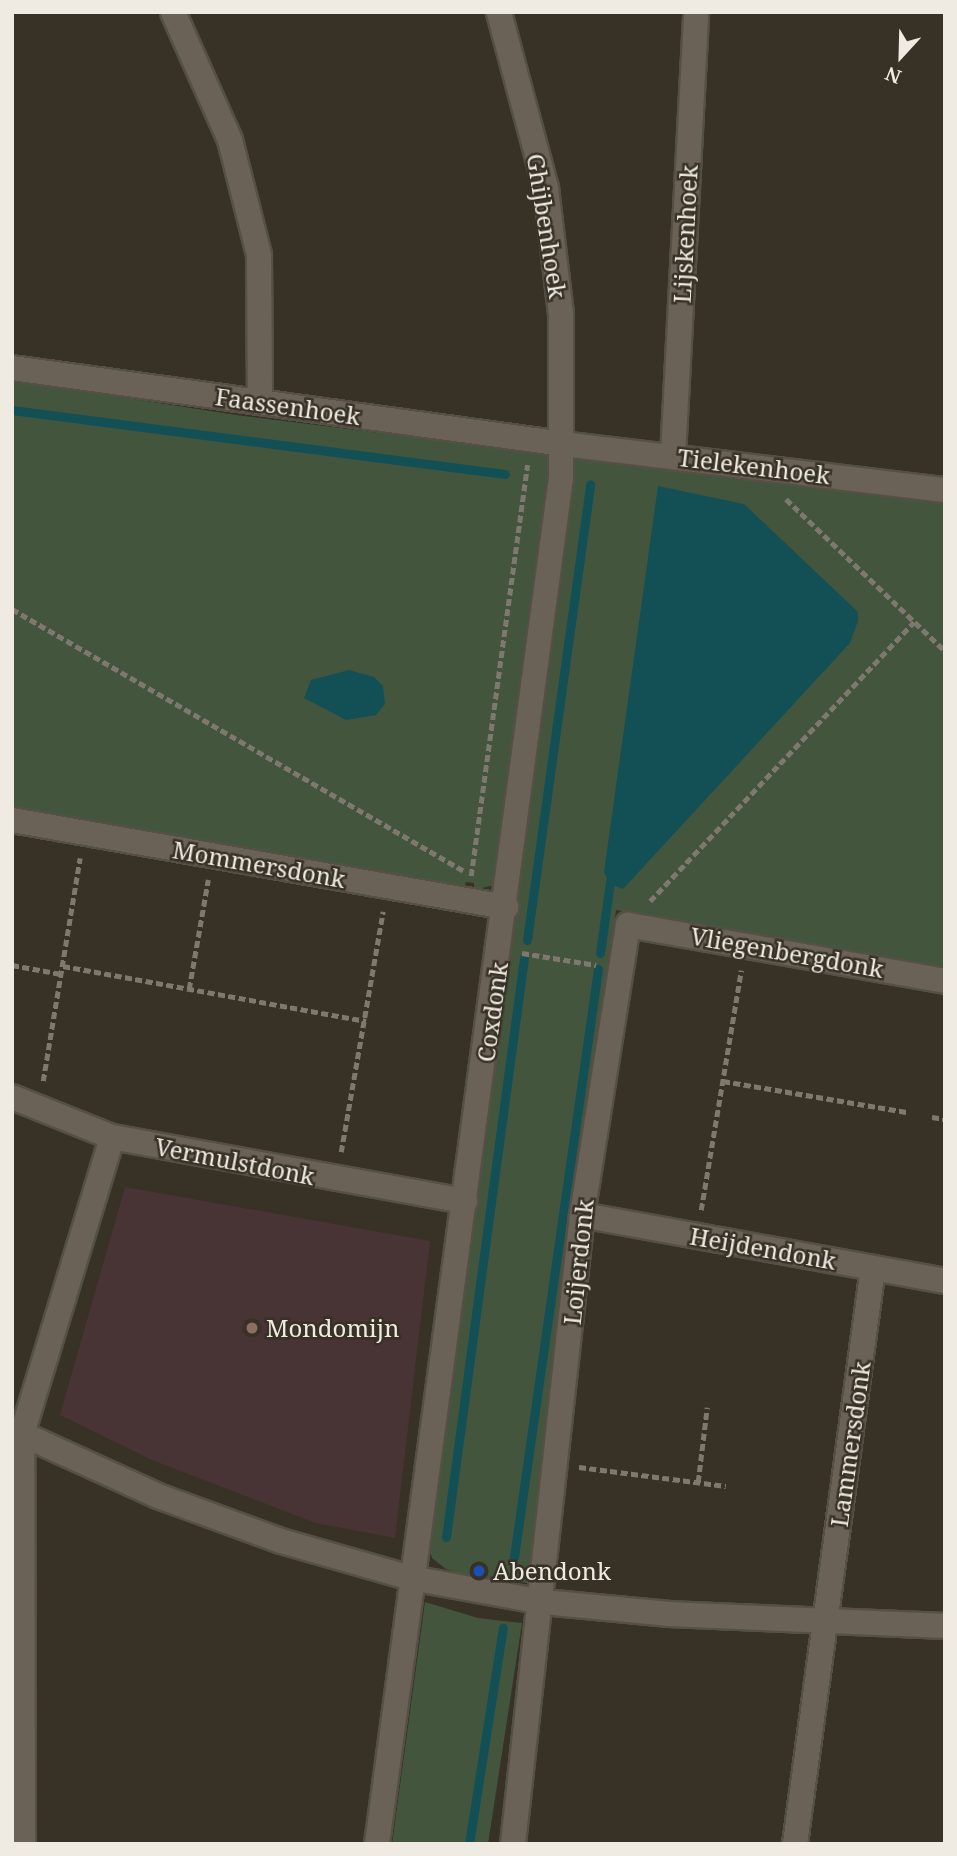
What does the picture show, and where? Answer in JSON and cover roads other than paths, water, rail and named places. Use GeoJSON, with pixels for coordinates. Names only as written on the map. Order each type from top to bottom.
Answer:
{"type":"FeatureCollection","features":[{"type":"Feature","properties":{"kind":"street"},"geometry":{"type":"LineString","coordinates":[[173,12],[230,140],[259,255],[260,402]]}},
{"type":"Feature","properties":{"kind":"street","name":"Ghijbenhoek"},"geometry":{"type":"LineString","coordinates":[[499,12],[546,188],[561,314],[563,444]]}},
{"type":"Feature","properties":{"kind":"street","name":"Lijskenhoek"},"geometry":{"type":"LineString","coordinates":[[673,456],[696,12]]}},
{"type":"Feature","properties":{"kind":"street","name":"Faassenhoek"},"geometry":{"type":"LineString","coordinates":[[12,368],[563,444]]}},
{"type":"Feature","properties":{"kind":"street","name":"Tielekenhoek"},"geometry":{"type":"LineString","coordinates":[[563,444],[945,490]]}},
{"type":"Feature","properties":{"kind":"street","name":"Coxdonk"},"geometry":{"type":"LineString","coordinates":[[377,1844],[411,1578],[501,949],[563,444]]}},
{"type":"Feature","properties":{"kind":"street","name":"Mommersdonk"},"geometry":{"type":"LineString","coordinates":[[12,820],[506,906]]}},
{"type":"Feature","properties":{"kind":"street","name":"Vliegenbergdonk"},"geometry":{"type":"LineString","coordinates":[[628,925],[945,981]]}},
{"type":"Feature","properties":{"kind":"street","name":"Loijerdonk"},"geometry":{"type":"LineString","coordinates":[[513,1844],[543,1602],[582,1215],[628,925]]}},
{"type":"Feature","properties":{"kind":"street","name":"Vermulstdonk"},"geometry":{"type":"LineString","coordinates":[[12,1097],[39,1105],[112,1137],[335,1180],[465,1200]]}},
{"type":"Feature","properties":{"kind":"street"},"geometry":{"type":"LineString","coordinates":[[23,1844],[17,1434],[112,1137]]}},
{"type":"Feature","properties":{"kind":"street","name":"Heijdendonk"},"geometry":{"type":"LineString","coordinates":[[582,1215],[945,1281]]}},
{"type":"Feature","properties":{"kind":"street","name":"Lammersdonk"},"geometry":{"type":"LineString","coordinates":[[794,1844],[827,1620],[873,1268]]}},
{"type":"Feature","properties":{"kind":"street"},"geometry":{"type":"LineString","coordinates":[[17,1434],[158,1496],[281,1541],[411,1578],[543,1602],[669,1614],[945,1626]]}},
{"type":"Feature","properties":{"kind":"water"},"geometry":{"type":"Polygon","coordinates":[[[658,486],[744,504],[858,612],[858,621],[850,643],[623,889],[610,884],[604,872],[658,486]]]}},
{"type":"Feature","properties":{"kind":"water"},"geometry":{"type":"Polygon","coordinates":[[[349,670],[374,677],[383,686],[385,704],[376,715],[346,720],[304,698],[311,680],[349,670]]]}},
{"type":"Feature","properties":{"kind":"waterway"},"geometry":{"type":"LineString","coordinates":[[12,410],[505,474]]}},
{"type":"Feature","properties":{"kind":"waterway"},"geometry":{"type":"LineString","coordinates":[[527,940],[590,484]]}},
{"type":"Feature","properties":{"kind":"waterway"},"geometry":{"type":"LineString","coordinates":[[600,953],[611,875]]}},
{"type":"Feature","properties":{"kind":"waterway"},"geometry":{"type":"LineString","coordinates":[[446,1537],[524,958]]}},
{"type":"Feature","properties":{"kind":"waterway"},"geometry":{"type":"LineString","coordinates":[[514,1557],[598,969]]}},
{"type":"Feature","properties":{"kind":"waterway"},"geometry":{"type":"LineString","coordinates":[[469,1844],[503,1628]]}},
{"type":"Feature","properties":{"kind":"place","name":"Mondomijn"},"geometry":{"type":"Point","coordinates":[252,1328]}},
{"type":"Feature","properties":{"kind":"place","name":"Abendonk"},"geometry":{"type":"Point","coordinates":[479,1571]}}]}
